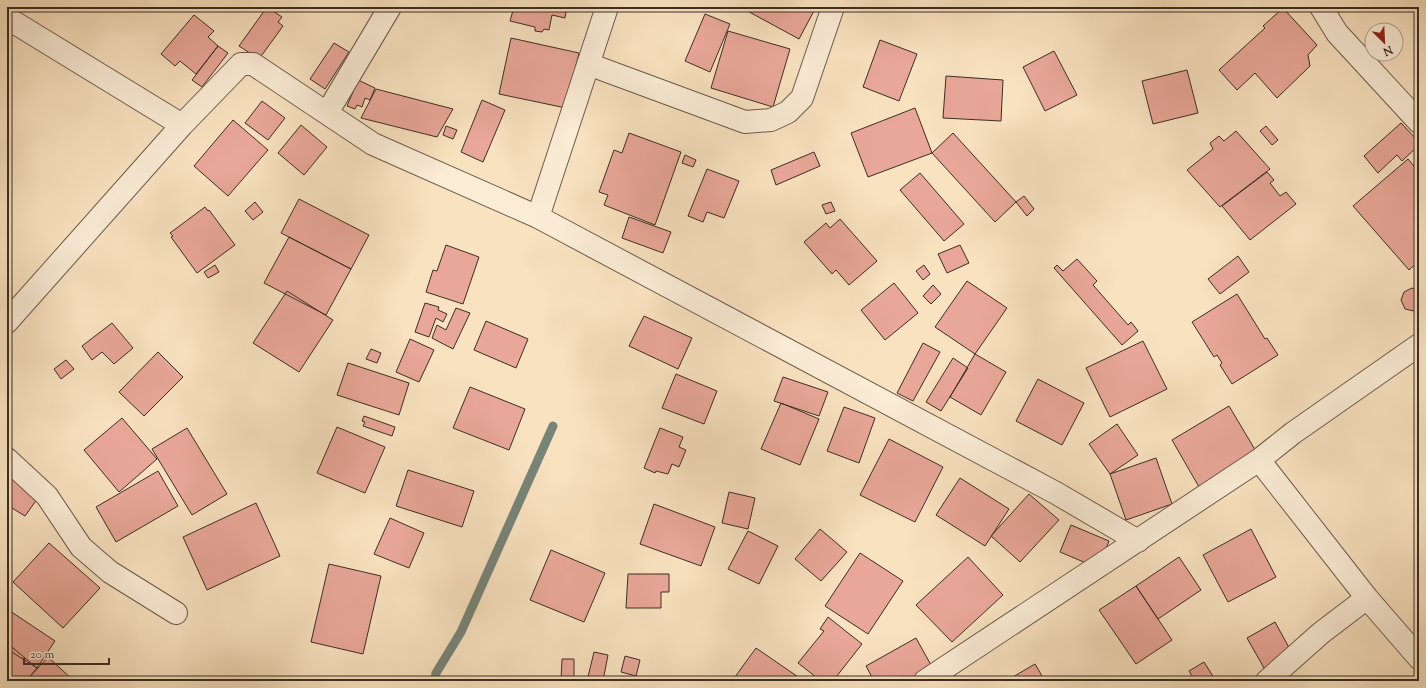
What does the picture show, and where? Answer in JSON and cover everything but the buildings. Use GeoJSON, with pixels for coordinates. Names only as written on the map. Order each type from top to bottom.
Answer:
{"type":"FeatureCollection","features":[{"type":"Feature","properties":{"kind":"street"},"geometry":{"type":"LineString","coordinates":[[327,113],[390,7]]}},
{"type":"Feature","properties":{"kind":"street"},"geometry":{"type":"LineString","coordinates":[[538,217],[607,7]]}},
{"type":"Feature","properties":{"kind":"street"},"geometry":{"type":"LineString","coordinates":[[588,64],[745,122],[771,120],[788,112],[802,98],[833,7]]}},
{"type":"Feature","properties":{"kind":"street"},"geometry":{"type":"LineString","coordinates":[[1321,7],[1337,33],[1419,122]]}},
{"type":"Feature","properties":{"kind":"street"},"geometry":{"type":"LineString","coordinates":[[7,18],[182,125]]}},
{"type":"Feature","properties":{"kind":"street"},"geometry":{"type":"LineString","coordinates":[[7,322],[182,125],[241,64],[253,64],[373,144],[538,217],[1056,493],[1138,541]]}},
{"type":"Feature","properties":{"kind":"street"},"geometry":{"type":"LineString","coordinates":[[925,681],[1259,460],[1293,433],[1419,345]]}},
{"type":"Feature","properties":{"kind":"street"},"geometry":{"type":"LineString","coordinates":[[7,459],[47,496],[81,547],[110,572],[176,613]]}},
{"type":"Feature","properties":{"kind":"street"},"geometry":{"type":"LineString","coordinates":[[1259,460],[1367,598],[1419,658]]}},
{"type":"Feature","properties":{"kind":"street"},"geometry":{"type":"LineString","coordinates":[[1267,681],[1321,633],[1367,598]]}},
{"type":"Feature","properties":{"kind":"waterway"},"geometry":{"type":"LineString","coordinates":[[435,681],[436,673],[461,632],[553,426]]}}]}
